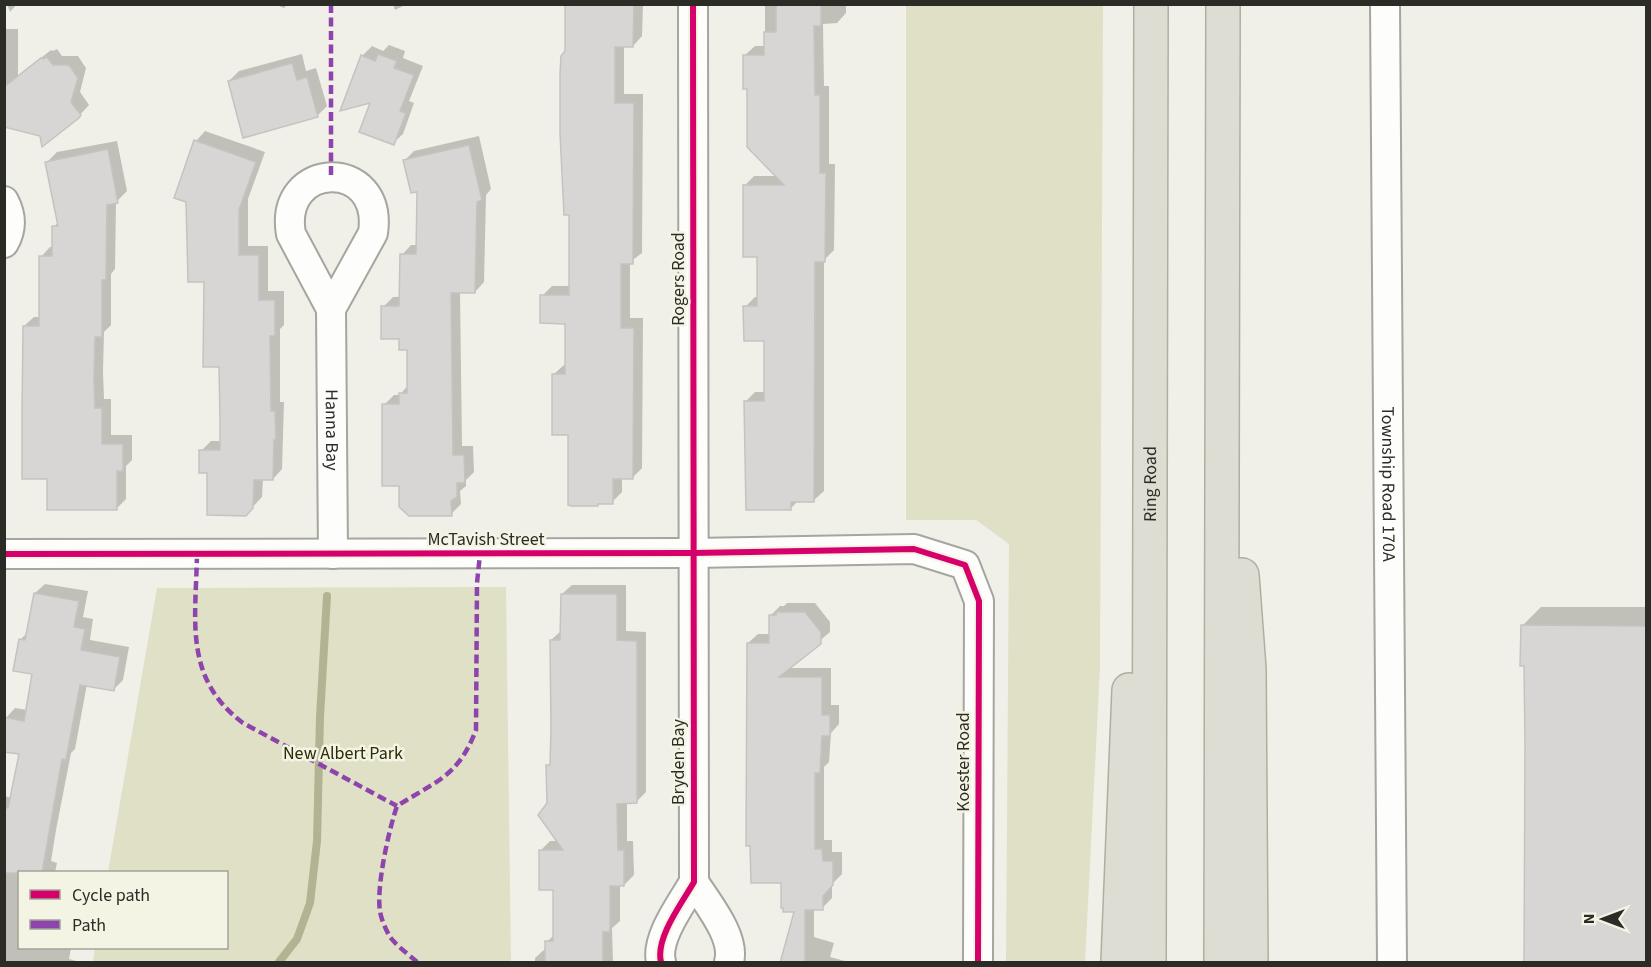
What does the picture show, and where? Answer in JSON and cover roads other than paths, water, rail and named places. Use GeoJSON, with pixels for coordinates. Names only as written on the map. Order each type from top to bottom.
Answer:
{"type":"FeatureCollection","features":[{"type":"Feature","properties":{"kind":"highway","name":"Ring Road"},"geometry":{"type":"LineString","coordinates":[[1149,963],[1151,4]]}},
{"type":"Feature","properties":{"kind":"highway"},"geometry":{"type":"LineString","coordinates":[[1221,963],[1223,4]]}},
{"type":"Feature","properties":{"kind":"highway"},"geometry":{"type":"LineString","coordinates":[[1118,963],[1151,128]]}},
{"type":"Feature","properties":{"kind":"highway"},"geometry":{"type":"LineString","coordinates":[[1222,324],[1249,669],[1251,963]]}},
{"type":"Feature","properties":{"kind":"street","name":"Rogers Road"},"geometry":{"type":"LineString","coordinates":[[693,4],[693,553]]}},
{"type":"Feature","properties":{"kind":"street","name":"Township Road 170A"},"geometry":{"type":"LineString","coordinates":[[1385,4],[1392,963]]}},
{"type":"Feature","properties":{"kind":"street"},"geometry":{"type":"LineString","coordinates":[[4,201],[11,223],[9,235],[4,243]]}},
{"type":"Feature","properties":{"kind":"street","name":"Hanna Bay"},"geometry":{"type":"LineString","coordinates":[[331,309],[333,554]]}},
{"type":"Feature","properties":{"kind":"street","name":"McTavish Street"},"geometry":{"type":"LineString","coordinates":[[4,554],[693,553],[914,549],[965,565]]}},
{"type":"Feature","properties":{"kind":"street","name":"Bryden Bay"},"geometry":{"type":"LineString","coordinates":[[661,963],[660,947],[664,935],[694,882],[693,553]]}},
{"type":"Feature","properties":{"kind":"street","name":"Koester Road"},"geometry":{"type":"LineString","coordinates":[[965,565],[979,601],[978,963]]}},
{"type":"Feature","properties":{"kind":"street"},"geometry":{"type":"LineString","coordinates":[[694,882],[726,935],[730,947],[729,963]]}},
{"type":"Feature","properties":{"kind":"waterway"},"geometry":{"type":"LineString","coordinates":[[279,962],[297,939],[310,903],[317,841],[320,717],[327,596]]}},
{"type":"Feature","properties":{"kind":"park label","name":"New Albert Park"},"geometry":{"type":"Point","coordinates":[343,753]}}]}
